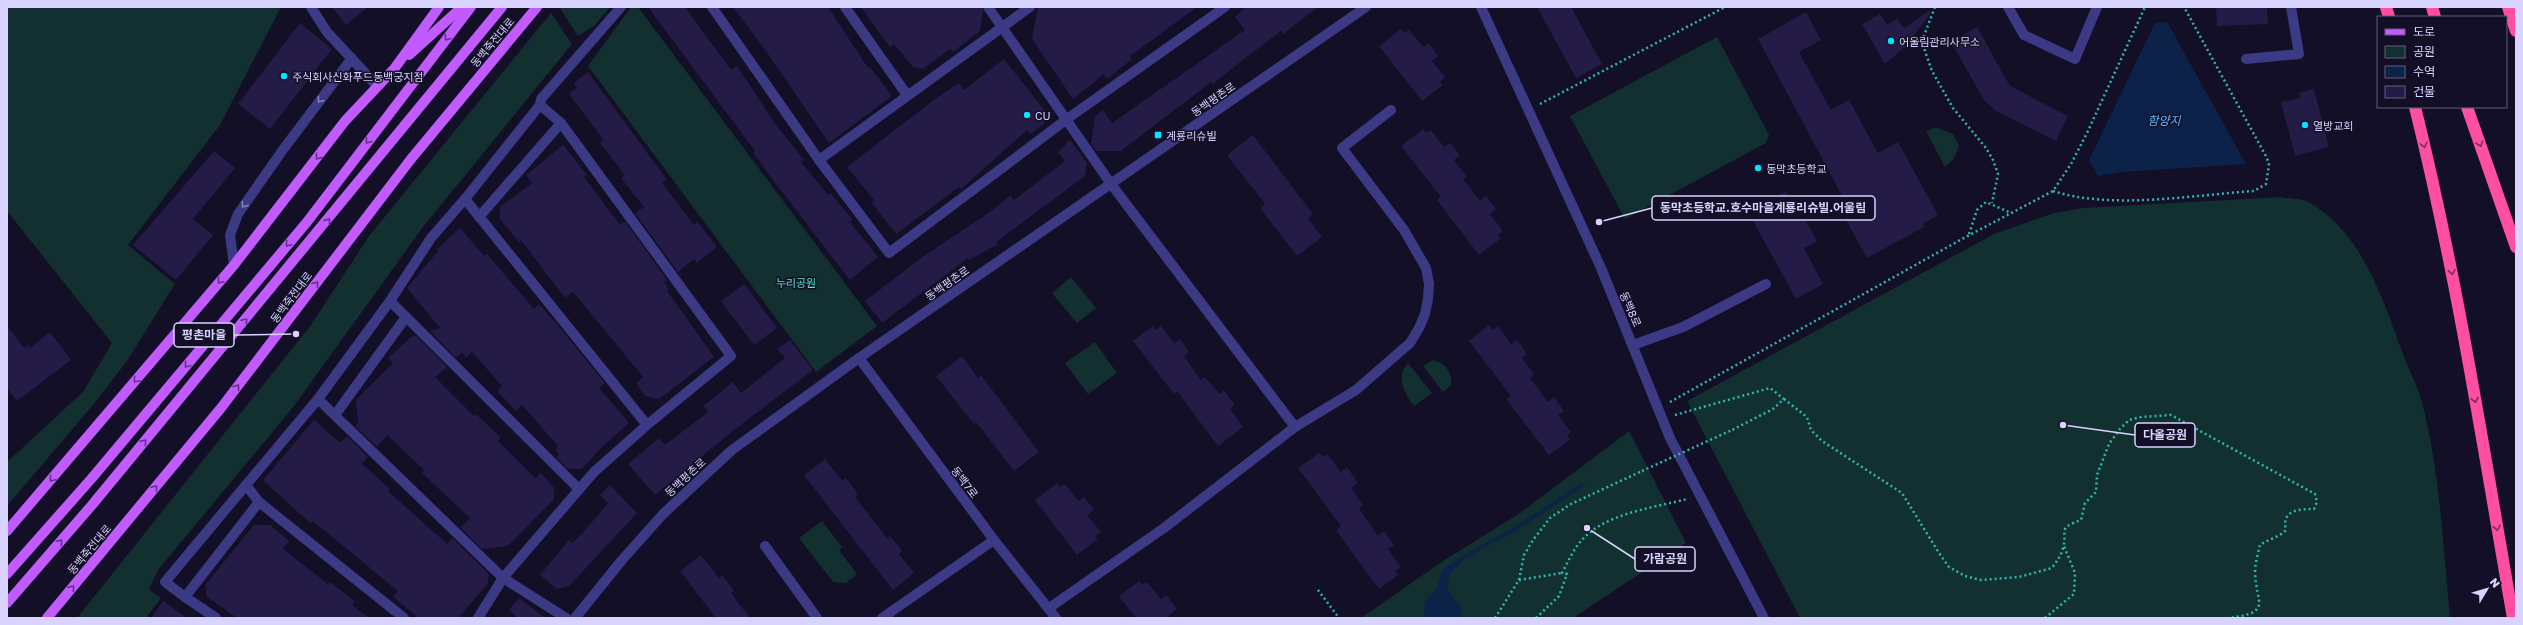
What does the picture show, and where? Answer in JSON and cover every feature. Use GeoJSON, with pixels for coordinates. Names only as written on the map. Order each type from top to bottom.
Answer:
{"type":"FeatureCollection","features":[{"type":"Feature","properties":{"kind":"highway"},"geometry":{"type":"LineString","coordinates":[[2508,7],[2516,31]]}},
{"type":"Feature","properties":{"kind":"highway"},"geometry":{"type":"LineString","coordinates":[[2415,108],[2437,194],[2461,317],[2513,618]]}},
{"type":"Feature","properties":{"kind":"highway"},"geometry":{"type":"LineString","coordinates":[[2467,108],[2516,246]]}},
{"type":"Feature","properties":{"kind":"main road"},"geometry":{"type":"LineString","coordinates":[[394,69],[439,7]]}},
{"type":"Feature","properties":{"kind":"main road"},"geometry":{"type":"LineString","coordinates":[[7,531],[234,265],[345,121],[394,69],[462,7]]}},
{"type":"Feature","properties":{"kind":"main road"},"geometry":{"type":"LineString","coordinates":[[7,574],[97,472],[307,222],[471,7]]}},
{"type":"Feature","properties":{"kind":"main road","name":"동백죽전대로"},"geometry":{"type":"LineString","coordinates":[[7,603],[102,493],[502,7]]}},
{"type":"Feature","properties":{"kind":"main road","name":"동백죽전대로"},"geometry":{"type":"LineString","coordinates":[[47,618],[221,408],[411,158],[537,7]]}},
{"type":"Feature","properties":{"kind":"street"},"geometry":{"type":"LineString","coordinates":[[311,7],[327,32],[377,86]]}},
{"type":"Feature","properties":{"kind":"street"},"geometry":{"type":"LineString","coordinates":[[216,618],[165,582],[318,399],[390,302],[430,238],[465,199],[540,105],[541,98],[621,7]]}},
{"type":"Feature","properties":{"kind":"street"},"geometry":{"type":"LineString","coordinates":[[712,7],[819,160],[889,253],[1067,119],[1225,7]]}},
{"type":"Feature","properties":{"kind":"street"},"geometry":{"type":"LineString","coordinates":[[845,7],[907,95]]}},
{"type":"Feature","properties":{"kind":"street"},"geometry":{"type":"LineString","coordinates":[[988,7],[1111,184],[1295,427]]}},
{"type":"Feature","properties":{"kind":"street"},"geometry":{"type":"LineString","coordinates":[[819,160],[1030,7]]}},
{"type":"Feature","properties":{"kind":"street","name":"동백평촌로"},"geometry":{"type":"LineString","coordinates":[[575,618],[645,534],[708,471],[780,414],[858,358],[1366,7]]}},
{"type":"Feature","properties":{"kind":"street","name":"동백8로"},"geometry":{"type":"LineString","coordinates":[[1482,7],[1601,268],[1659,408],[1662,419],[1700,496],[1764,618]]}},
{"type":"Feature","properties":{"kind":"street"},"geometry":{"type":"LineString","coordinates":[[2008,7],[2024,36],[2076,59],[2097,7]]}},
{"type":"Feature","properties":{"kind":"street"},"geometry":{"type":"LineString","coordinates":[[2246,59],[2299,54],[2290,7]]}},
{"type":"Feature","properties":{"kind":"street"},"geometry":{"type":"LineString","coordinates":[[234,265],[230,235],[238,214],[282,151],[352,58]]}},
{"type":"Feature","properties":{"kind":"street"},"geometry":{"type":"LineString","coordinates":[[478,618],[503,578],[594,472],[647,425],[731,356],[561,123],[540,105]]}},
{"type":"Feature","properties":{"kind":"street"},"geometry":{"type":"LineString","coordinates":[[1049,608],[1164,528],[1295,427],[1356,390],[1410,343],[1425,314],[1429,284],[1426,268],[1404,230],[1342,148],[1391,110]]}},
{"type":"Feature","properties":{"kind":"street"},"geometry":{"type":"LineString","coordinates":[[479,217],[561,123]]}},
{"type":"Feature","properties":{"kind":"street"},"geometry":{"type":"LineString","coordinates":[[465,199],[647,425]]}},
{"type":"Feature","properties":{"kind":"street"},"geometry":{"type":"LineString","coordinates":[[1633,345],[1683,327],[1766,284]]}},
{"type":"Feature","properties":{"kind":"street"},"geometry":{"type":"LineString","coordinates":[[390,302],[580,489]]}},
{"type":"Feature","properties":{"kind":"street"},"geometry":{"type":"LineString","coordinates":[[335,415],[406,317]]}},
{"type":"Feature","properties":{"kind":"street","name":"동백7로"},"geometry":{"type":"LineString","coordinates":[[858,358],[994,540],[1056,618]]}},
{"type":"Feature","properties":{"kind":"street"},"geometry":{"type":"LineString","coordinates":[[318,399],[503,578],[566,618]]}},
{"type":"Feature","properties":{"kind":"street"},"geometry":{"type":"LineString","coordinates":[[246,485],[259,502],[404,618]]}},
{"type":"Feature","properties":{"kind":"street"},"geometry":{"type":"LineString","coordinates":[[185,597],[259,502]]}},
{"type":"Feature","properties":{"kind":"street"},"geometry":{"type":"LineString","coordinates":[[882,618],[994,540]]}},
{"type":"Feature","properties":{"kind":"street"},"geometry":{"type":"LineString","coordinates":[[765,546],[818,618]]}},
{"type":"Feature","properties":{"kind":"path"},"geometry":{"type":"LineString","coordinates":[[1529,110],[1725,7]]}},
{"type":"Feature","properties":{"kind":"path"},"geometry":{"type":"LineString","coordinates":[[1935,7],[1922,41],[1932,71],[1953,108],[1986,148],[1992,160],[1998,174],[1992,203]]}},
{"type":"Feature","properties":{"kind":"path"},"geometry":{"type":"LineString","coordinates":[[1659,408],[1969,235],[2053,192],[2071,164],[2087,133],[2145,7]]}},
{"type":"Feature","properties":{"kind":"path"},"geometry":{"type":"LineString","coordinates":[[2053,192],[2094,200],[2128,200],[2254,191],[2266,184],[2269,165],[2267,158],[2184,7]]}},
{"type":"Feature","properties":{"kind":"path"},"geometry":{"type":"LineString","coordinates":[[1969,235],[1977,210],[1986,202],[1992,203],[2011,213]]}},
{"type":"Feature","properties":{"kind":"path"},"geometry":{"type":"LineString","coordinates":[[1662,419],[1770,388],[1807,417],[1811,430],[1822,441],[1874,477],[1902,493],[1949,567],[1965,576],[1981,580],[2037,573],[2052,568],[2064,546]]}},
{"type":"Feature","properties":{"kind":"path"},"geometry":{"type":"LineString","coordinates":[[1495,618],[1520,580],[1524,556],[1540,528],[1550,518],[1571,504],[1732,430],[1773,409],[1784,399]]}},
{"type":"Feature","properties":{"kind":"path"},"geometry":{"type":"LineString","coordinates":[[2045,618],[2074,594],[2075,573],[2064,546],[2062,533],[2068,525],[2081,520],[2085,503],[2096,492],[2097,475],[2109,444],[2119,430],[2129,420],[2141,417],[2171,415],[2315,494],[2317,502],[2314,509],[2292,511],[2286,516],[2284,522],[2286,530],[2282,534],[2269,538],[2260,545],[2255,571],[2260,598],[2254,612],[2246,617],[2229,618]]}},
{"type":"Feature","properties":{"kind":"path"},"geometry":{"type":"LineString","coordinates":[[1562,573],[1580,543],[1600,526],[1618,518],[1700,496]]}},
{"type":"Feature","properties":{"kind":"path"},"geometry":{"type":"LineString","coordinates":[[1520,580],[1562,573],[1567,574],[1559,596],[1536,618]]}},
{"type":"Feature","properties":{"kind":"path"},"geometry":{"type":"LineString","coordinates":[[1318,590],[1339,618]]}},
{"type":"Feature","properties":{"kind":"green space"},"geometry":{"type":"Polygon","coordinates":[[[7,7],[281,7],[220,125],[128,245],[175,284],[127,361],[93,405],[7,506],[7,462],[83,392],[112,343],[7,211],[7,7]]]}},
{"type":"Feature","properties":{"kind":"green space"},"geometry":{"type":"Polygon","coordinates":[[[559,7],[610,7],[594,26],[578,36],[559,7]]]}},
{"type":"Feature","properties":{"kind":"green space","name":"누리공원"},"geometry":{"type":"Polygon","coordinates":[[[631,7],[638,7],[877,326],[816,372],[588,66],[631,7]]]}},
{"type":"Feature","properties":{"kind":"green space"},"geometry":{"type":"Polygon","coordinates":[[[551,13],[572,44],[423,227],[294,406],[158,570],[149,589],[161,598],[146,618],[77,618],[311,325],[369,236],[551,13]]]}},
{"type":"Feature","properties":{"kind":"green space"},"geometry":{"type":"Polygon","coordinates":[[[1717,37],[1769,135],[1766,143],[1625,219],[1570,116],[1717,37]]]}},
{"type":"Feature","properties":{"kind":"green space"},"geometry":{"type":"Polygon","coordinates":[[[1936,127],[1953,134],[1959,146],[1953,160],[1945,167],[1926,131],[1936,127]]]}},
{"type":"Feature","properties":{"kind":"green space"},"geometry":{"type":"Polygon","coordinates":[[[2281,197],[2307,201],[2329,216],[2345,233],[2358,251],[2370,271],[2380,293],[2420,396],[2428,428],[2437,482],[2450,618],[1800,618],[1687,401],[1994,234],[2054,213],[2083,208],[2281,197]]]}},
{"type":"Feature","properties":{"kind":"green space"},"geometry":{"type":"Polygon","coordinates":[[[1071,277],[1096,308],[1077,323],[1052,293],[1071,277]]]}},
{"type":"Feature","properties":{"kind":"green space"},"geometry":{"type":"Polygon","coordinates":[[[1095,342],[1117,373],[1088,394],[1065,363],[1095,342]]]}},
{"type":"Feature","properties":{"kind":"green space"},"geometry":{"type":"Polygon","coordinates":[[[1433,360],[1441,363],[1451,376],[1451,385],[1443,392],[1423,366],[1433,360]]]}},
{"type":"Feature","properties":{"kind":"green space"},"geometry":{"type":"Polygon","coordinates":[[[1408,363],[1432,393],[1414,406],[1402,385],[1402,374],[1408,363]]]}},
{"type":"Feature","properties":{"kind":"green space"},"geometry":{"type":"Polygon","coordinates":[[[1629,431],[1686,543],[1573,618],[1361,618],[1443,561],[1520,513],[1629,431]]]}},
{"type":"Feature","properties":{"kind":"green space"},"geometry":{"type":"Polygon","coordinates":[[[822,521],[842,547],[839,550],[857,574],[846,583],[833,582],[799,538],[822,521]]]}},
{"type":"Feature","properties":{"kind":"water","name":"함양지"},"geometry":{"type":"Polygon","coordinates":[[[2167,22],[2246,164],[2123,172],[2098,176],[2089,160],[2155,23],[2167,22]]]}},
{"type":"Feature","properties":{"kind":"water"},"geometry":{"type":"Polygon","coordinates":[[[1581,483],[1585,484],[1512,533],[1465,558],[1450,573],[1447,589],[1461,608],[1462,618],[1427,618],[1424,612],[1425,601],[1436,590],[1442,570],[1467,553],[1508,531],[1581,483]]]}},
{"type":"Feature","properties":{"kind":"building"},"geometry":{"type":"Polygon","coordinates":[[[332,7],[368,7],[346,25],[332,7]]]}},
{"type":"Feature","properties":{"kind":"building"},"geometry":{"type":"Polygon","coordinates":[[[648,7],[685,7],[731,70],[737,66],[776,125],[804,160],[801,162],[828,195],[830,193],[853,220],[850,222],[878,257],[850,280],[753,153],[755,151],[648,7]]]}},
{"type":"Feature","properties":{"kind":"building"},"geometry":{"type":"Polygon","coordinates":[[[733,7],[828,7],[868,68],[870,67],[892,96],[829,143],[766,51],[733,7]]]}},
{"type":"Feature","properties":{"kind":"building"},"geometry":{"type":"Polygon","coordinates":[[[861,7],[982,7],[983,11],[980,31],[953,52],[950,49],[923,69],[913,67],[894,44],[890,47],[861,7]]]}},
{"type":"Feature","properties":{"kind":"building"},"geometry":{"type":"Polygon","coordinates":[[[1038,7],[1197,7],[1130,56],[1132,59],[1107,79],[1104,74],[1073,99],[1032,39],[1038,7]]]}},
{"type":"Feature","properties":{"kind":"building"},"geometry":{"type":"Polygon","coordinates":[[[1246,7],[1318,7],[1283,34],[1281,31],[1213,84],[1211,82],[1121,151],[1096,151],[1091,144],[1095,116],[1103,110],[1112,123],[1245,30],[1235,17],[1246,7]]]}},
{"type":"Feature","properties":{"kind":"building"},"geometry":{"type":"Polygon","coordinates":[[[1537,7],[1571,7],[1602,64],[1576,78],[1537,7]]]}},
{"type":"Feature","properties":{"kind":"building"},"geometry":{"type":"Polygon","coordinates":[[[2216,7],[2267,7],[2268,24],[2217,26],[2216,7]]]}},
{"type":"Feature","properties":{"kind":"building","name":"어울림관리사무소"},"geometry":{"type":"Polygon","coordinates":[[[1929,11],[1931,13],[1905,47],[1885,64],[1862,24],[1880,14],[1887,25],[1897,19],[1904,28],[1929,11]]]}},
{"type":"Feature","properties":{"kind":"building"},"geometry":{"type":"Polygon","coordinates":[[[1806,12],[1821,40],[1799,52],[1831,110],[1849,100],[1878,153],[1898,142],[1938,215],[1923,224],[1924,227],[1867,258],[1846,220],[1853,216],[1758,39],[1806,12]]]}},
{"type":"Feature","properties":{"kind":"building"},"geometry":{"type":"Polygon","coordinates":[[[300,23],[332,49],[270,129],[238,104],[300,23]]]}},
{"type":"Feature","properties":{"kind":"building"},"geometry":{"type":"Polygon","coordinates":[[[1977,27],[2010,86],[2068,116],[2056,141],[1996,111],[1984,100],[1951,42],[1977,27]]]}},
{"type":"Feature","properties":{"kind":"building"},"geometry":{"type":"Polygon","coordinates":[[[1401,29],[1405,33],[1409,30],[1423,47],[1429,43],[1438,56],[1432,61],[1445,77],[1440,82],[1443,85],[1422,101],[1379,46],[1401,29]]]}},
{"type":"Feature","properties":{"kind":"building"},"geometry":{"type":"Polygon","coordinates":[[[1004,59],[1046,112],[1044,124],[1030,134],[1027,130],[961,189],[959,187],[896,234],[871,202],[874,200],[847,167],[935,99],[959,83],[964,90],[1004,59]]]}},
{"type":"Feature","properties":{"kind":"building"},"geometry":{"type":"Polygon","coordinates":[[[588,72],[667,180],[662,183],[694,225],[698,222],[717,247],[697,263],[694,259],[678,272],[635,213],[644,207],[621,178],[625,175],[600,143],[603,140],[600,135],[569,94],[577,88],[574,83],[588,72]]]}},
{"type":"Feature","properties":{"kind":"building","name":"열방교회"},"geometry":{"type":"Polygon","coordinates":[[[2314,89],[2329,147],[2295,156],[2281,102],[2300,98],[2299,93],[2314,89]]]}},
{"type":"Feature","properties":{"kind":"building"},"geometry":{"type":"Polygon","coordinates":[[[1423,129],[1426,133],[1431,130],[1444,147],[1450,143],[1460,155],[1454,160],[1467,177],[1463,179],[1480,201],[1486,196],[1496,209],[1490,214],[1503,231],[1498,235],[1500,239],[1479,255],[1437,200],[1441,197],[1401,146],[1423,129]]]}},
{"type":"Feature","properties":{"kind":"building"},"geometry":{"type":"Polygon","coordinates":[[[1253,135],[1313,214],[1308,218],[1322,237],[1297,256],[1260,208],[1265,204],[1227,155],[1253,135]]]}},
{"type":"Feature","properties":{"kind":"building"},"geometry":{"type":"Polygon","coordinates":[[[1070,140],[1087,163],[1085,176],[996,242],[998,244],[969,260],[968,258],[882,323],[865,301],[924,256],[990,212],[1010,196],[1014,200],[1065,161],[1058,152],[1070,140]]]}},
{"type":"Feature","properties":{"kind":"building"},"geometry":{"type":"Polygon","coordinates":[[[563,145],[587,175],[584,177],[620,225],[625,221],[667,280],[664,282],[669,289],[667,291],[714,357],[659,399],[645,396],[636,383],[643,377],[612,339],[573,292],[565,298],[521,240],[519,242],[500,219],[500,207],[532,183],[526,175],[563,145]]]}},
{"type":"Feature","properties":{"kind":"building"},"geometry":{"type":"Polygon","coordinates":[[[214,151],[235,168],[193,219],[213,235],[176,280],[133,245],[214,151]]]}},
{"type":"Feature","properties":{"kind":"building"},"geometry":{"type":"Polygon","coordinates":[[[1786,191],[1790,198],[1792,197],[1817,241],[1804,248],[1823,284],[1796,299],[1753,221],[1770,211],[1765,202],[1786,191]]]}},
{"type":"Feature","properties":{"kind":"building"},"geometry":{"type":"Polygon","coordinates":[[[460,228],[484,256],[487,254],[534,309],[539,304],[556,323],[605,383],[599,388],[629,423],[601,448],[582,469],[568,469],[556,457],[559,455],[555,450],[558,446],[522,405],[516,411],[497,391],[502,386],[472,352],[466,358],[462,352],[456,358],[430,331],[440,328],[407,288],[438,251],[437,249],[460,228]]]}},
{"type":"Feature","properties":{"kind":"building"},"geometry":{"type":"Polygon","coordinates":[[[744,284],[777,328],[754,345],[721,301],[744,284]]]}},
{"type":"Feature","properties":{"kind":"building"},"geometry":{"type":"Polygon","coordinates":[[[1489,325],[1493,330],[1498,326],[1511,344],[1517,340],[1527,354],[1522,358],[1534,374],[1530,378],[1548,402],[1554,397],[1564,411],[1558,415],[1571,432],[1567,436],[1570,440],[1549,455],[1506,399],[1511,396],[1469,341],[1489,325]]]}},
{"type":"Feature","properties":{"kind":"building"},"geometry":{"type":"Polygon","coordinates":[[[7,326],[24,348],[28,345],[30,348],[50,332],[71,360],[17,401],[7,388],[7,326]]]}},
{"type":"Feature","properties":{"kind":"building"},"geometry":{"type":"Polygon","coordinates":[[[1153,326],[1156,330],[1161,326],[1174,343],[1180,339],[1189,352],[1184,356],[1201,380],[1205,377],[1219,394],[1224,390],[1235,405],[1230,409],[1243,427],[1218,446],[1177,391],[1174,394],[1133,341],[1153,326]]]}},
{"type":"Feature","properties":{"kind":"building"},"geometry":{"type":"Polygon","coordinates":[[[416,336],[447,367],[435,377],[474,416],[476,414],[501,438],[498,441],[535,478],[541,473],[554,488],[554,499],[508,546],[482,549],[461,528],[470,518],[422,473],[424,470],[387,435],[377,447],[355,426],[358,423],[356,400],[393,363],[388,358],[411,337],[416,336]]]}},
{"type":"Feature","properties":{"kind":"building"},"geometry":{"type":"Polygon","coordinates":[[[790,340],[813,370],[734,430],[655,495],[628,464],[659,438],[665,445],[708,412],[703,406],[733,382],[741,393],[785,358],[777,349],[790,340]]]}},
{"type":"Feature","properties":{"kind":"building"},"geometry":{"type":"Polygon","coordinates":[[[962,356],[978,378],[981,375],[1039,452],[1014,471],[976,422],[974,424],[936,376],[962,356]]]}},
{"type":"Feature","properties":{"kind":"building"},"geometry":{"type":"Polygon","coordinates":[[[314,420],[340,443],[347,436],[368,457],[362,464],[390,489],[388,491],[447,544],[452,538],[489,574],[488,583],[458,618],[419,618],[393,597],[398,591],[313,521],[311,524],[263,480],[314,420]]]}},
{"type":"Feature","properties":{"kind":"building"},"geometry":{"type":"Polygon","coordinates":[[[1319,453],[1323,457],[1327,454],[1341,472],[1347,467],[1358,483],[1351,488],[1363,505],[1359,509],[1378,536],[1384,531],[1394,545],[1388,549],[1401,567],[1395,571],[1398,575],[1379,589],[1336,530],[1341,526],[1298,468],[1319,453]]]}},
{"type":"Feature","properties":{"kind":"building"},"geometry":{"type":"Polygon","coordinates":[[[825,459],[842,481],[846,478],[858,495],[855,497],[887,538],[890,536],[900,548],[902,552],[899,554],[914,573],[893,590],[804,475],[825,459]]]}},
{"type":"Feature","properties":{"kind":"building"},"geometry":{"type":"Polygon","coordinates":[[[1057,483],[1060,487],[1065,484],[1078,501],[1084,497],[1094,510],[1087,515],[1101,532],[1095,536],[1098,539],[1077,555],[1035,500],[1057,483]]]}},
{"type":"Feature","properties":{"kind":"building"},"geometry":{"type":"Polygon","coordinates":[[[610,485],[637,513],[569,586],[557,589],[540,575],[569,540],[573,543],[602,511],[608,503],[600,495],[610,485]]]}},
{"type":"Feature","properties":{"kind":"building"},"geometry":{"type":"Polygon","coordinates":[[[254,525],[270,525],[289,541],[283,549],[328,584],[330,582],[355,601],[352,605],[369,618],[237,618],[206,596],[206,584],[254,525]]]}},
{"type":"Feature","properties":{"kind":"building"},"geometry":{"type":"Polygon","coordinates":[[[701,555],[719,578],[722,575],[734,591],[731,593],[750,618],[716,618],[680,571],[701,555]]]}},
{"type":"Feature","properties":{"kind":"building"},"geometry":{"type":"Polygon","coordinates":[[[1139,581],[1142,585],[1147,582],[1161,599],[1166,595],[1177,609],[1165,618],[1136,618],[1119,596],[1139,581]]]}},
{"type":"Feature","properties":{"kind":"building"},"geometry":{"type":"Polygon","coordinates":[[[519,598],[545,618],[518,618],[509,610],[519,598]]]}},
{"type":"Feature","properties":{"kind":"building"},"geometry":{"type":"Polygon","coordinates":[[[163,601],[187,618],[151,618],[163,601]]]}},
{"type":"Feature","properties":{"kind":"place","name":"어울림관리사무소"},"geometry":{"type":"Point","coordinates":[1891,41]}},
{"type":"Feature","properties":{"kind":"place","name":"주식회사신화푸드동백궁지점"},"geometry":{"type":"Point","coordinates":[284,76]}},
{"type":"Feature","properties":{"kind":"place","name":"CU"},"geometry":{"type":"Point","coordinates":[1027,115]}},
{"type":"Feature","properties":{"kind":"place","name":"열방교회"},"geometry":{"type":"Point","coordinates":[2305,125]}},
{"type":"Feature","properties":{"kind":"place","name":"계룡리슈빌"},"geometry":{"type":"Point","coordinates":[1158,135]}},
{"type":"Feature","properties":{"kind":"place","name":"동막초등학교"},"geometry":{"type":"Point","coordinates":[1758,168]}},
{"type":"Feature","properties":{"kind":"place","name":"동막초등학교.호수마을계룡리슈빌.어울림"},"geometry":{"type":"Point","coordinates":[1599,222]}},
{"type":"Feature","properties":{"kind":"place","name":"평촌마을"},"geometry":{"type":"Point","coordinates":[296,334]}},
{"type":"Feature","properties":{"kind":"place","name":"다올공원"},"geometry":{"type":"Point","coordinates":[2063,425]}},
{"type":"Feature","properties":{"kind":"place","name":"가람공원"},"geometry":{"type":"Point","coordinates":[1587,528]}}]}
